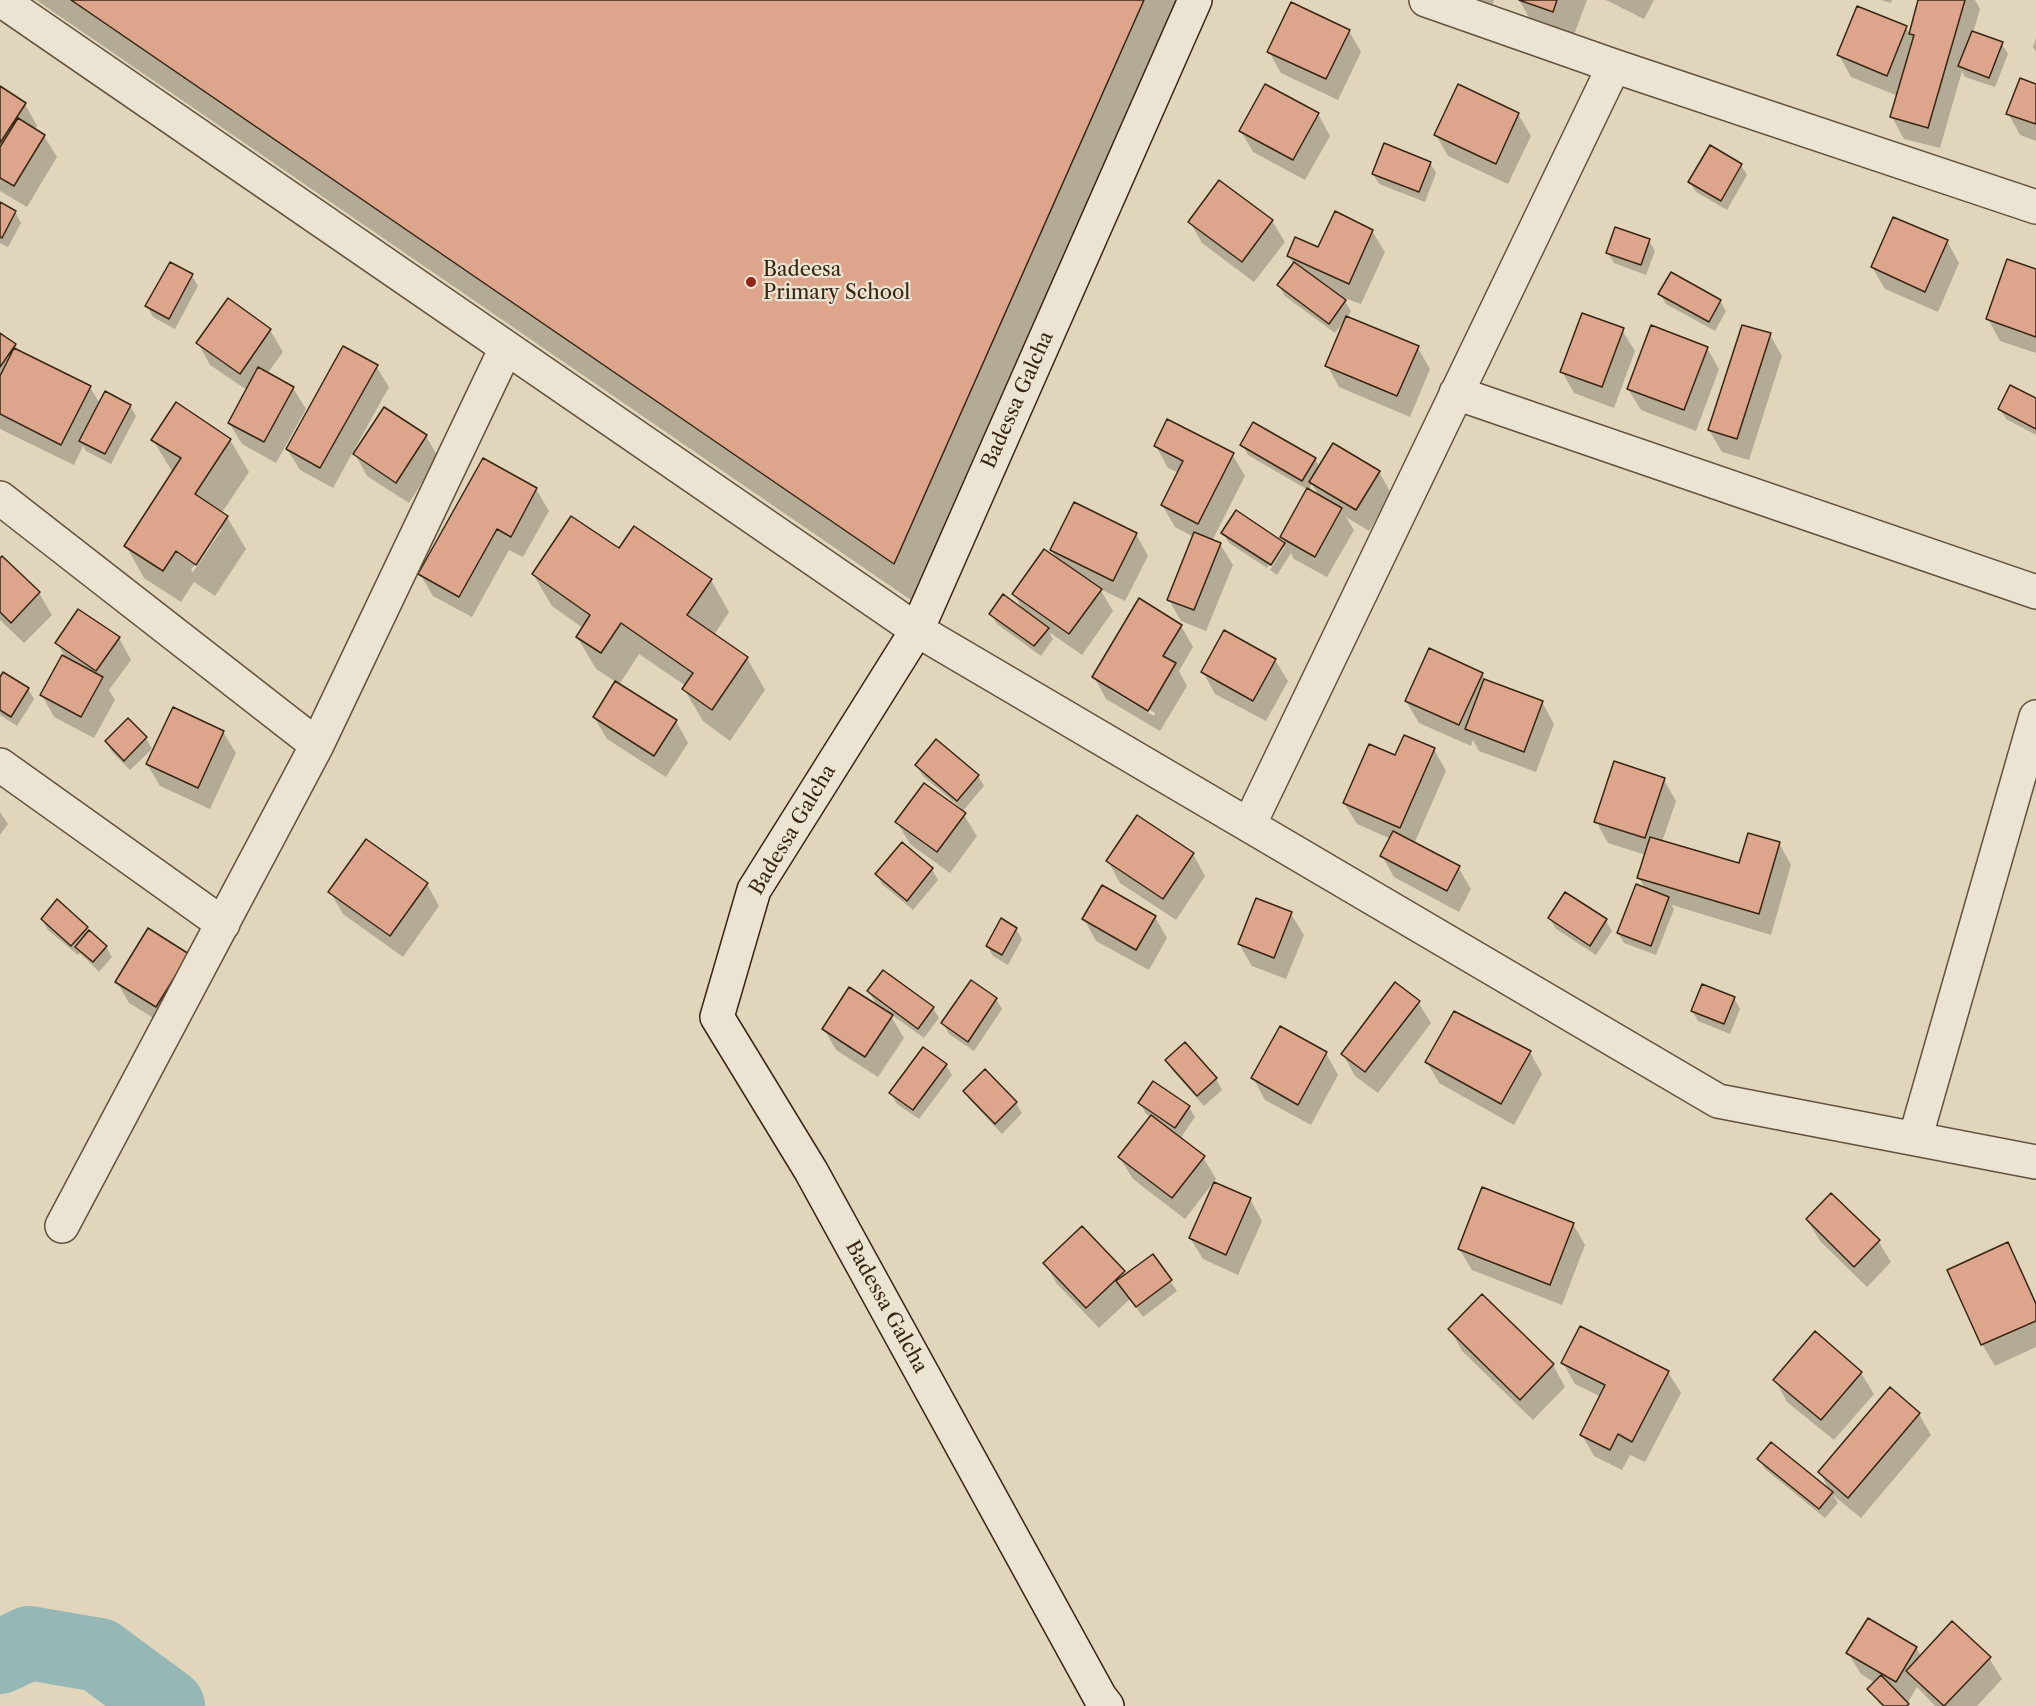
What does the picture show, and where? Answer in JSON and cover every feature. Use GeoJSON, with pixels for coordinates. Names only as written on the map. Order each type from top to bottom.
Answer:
{"type":"FeatureCollection","features":[{"type":"Feature","properties":{"kind":"street"},"geometry":{"type":"LineString","coordinates":[[1,0],[917,630],[1718,1101],[2036,1162]]}},
{"type":"Feature","properties":{"kind":"street","name":"Badessa Galcha"},"geometry":{"type":"LineString","coordinates":[[1107,1706],[811,1171],[717,1017],[754,890],[917,630],[1195,0]]}},
{"type":"Feature","properties":{"kind":"street"},"geometry":{"type":"LineString","coordinates":[[1426,0],[1614,66],[2036,207]]}},
{"type":"Feature","properties":{"kind":"street"},"geometry":{"type":"LineString","coordinates":[[1249,825],[1614,66]]}},
{"type":"Feature","properties":{"kind":"street"},"geometry":{"type":"LineString","coordinates":[[62,1226],[317,745],[507,348]]}},
{"type":"Feature","properties":{"kind":"street"},"geometry":{"type":"LineString","coordinates":[[1456,393],[2036,592]]}},
{"type":"Feature","properties":{"kind":"street"},"geometry":{"type":"LineString","coordinates":[[0,498],[317,745]]}},
{"type":"Feature","properties":{"kind":"street"},"geometry":{"type":"LineString","coordinates":[[1915,1139],[2036,717]]}},
{"type":"Feature","properties":{"kind":"street"},"geometry":{"type":"LineString","coordinates":[[0,765],[223,924]]}},
{"type":"Feature","properties":{"kind":"building","name":"Badeesa Primary School"},"geometry":{"type":"Polygon","coordinates":[[[71,0],[1144,0],[894,564],[71,0]]]}},
{"type":"Feature","properties":{"kind":"building"},"geometry":{"type":"Polygon","coordinates":[[[1519,0],[1557,0],[1553,12],[1519,0]]]}},
{"type":"Feature","properties":{"kind":"building"},"geometry":{"type":"Polygon","coordinates":[[[1918,0],[1965,0],[1928,128],[1890,117],[1914,35],[1909,34],[1918,0]]]}},
{"type":"Feature","properties":{"kind":"building"},"geometry":{"type":"Polygon","coordinates":[[[1291,2],[1350,30],[1326,79],[1267,52],[1291,2]]]}},
{"type":"Feature","properties":{"kind":"building"},"geometry":{"type":"Polygon","coordinates":[[[1857,6],[1907,26],[1887,76],[1837,55],[1857,6]]]}},
{"type":"Feature","properties":{"kind":"building"},"geometry":{"type":"Polygon","coordinates":[[[1972,31],[2003,42],[1989,78],[1958,66],[1972,31]]]}},
{"type":"Feature","properties":{"kind":"building"},"geometry":{"type":"Polygon","coordinates":[[[2020,78],[2036,84],[2036,124],[2006,114],[2020,78]]]}},
{"type":"Feature","properties":{"kind":"building"},"geometry":{"type":"Polygon","coordinates":[[[1265,84],[1319,113],[1293,160],[1239,131],[1265,84]]]}},
{"type":"Feature","properties":{"kind":"building"},"geometry":{"type":"Polygon","coordinates":[[[1458,84],[1519,113],[1496,164],[1434,135],[1458,84]]]}},
{"type":"Feature","properties":{"kind":"building"},"geometry":{"type":"Polygon","coordinates":[[[0,86],[26,103],[0,143],[0,86]]]}},
{"type":"Feature","properties":{"kind":"building"},"geometry":{"type":"Polygon","coordinates":[[[18,118],[45,135],[14,186],[0,178],[0,147],[18,118]]]}},
{"type":"Feature","properties":{"kind":"building"},"geometry":{"type":"Polygon","coordinates":[[[1384,143],[1431,162],[1419,192],[1372,174],[1384,143]]]}},
{"type":"Feature","properties":{"kind":"building"},"geometry":{"type":"Polygon","coordinates":[[[1710,145],[1742,164],[1721,201],[1688,182],[1710,145]]]}},
{"type":"Feature","properties":{"kind":"building"},"geometry":{"type":"Polygon","coordinates":[[[1219,180],[1273,220],[1242,262],[1188,222],[1219,180]]]}},
{"type":"Feature","properties":{"kind":"building"},"geometry":{"type":"Polygon","coordinates":[[[0,202],[16,211],[2,238],[0,237],[0,202]]]}},
{"type":"Feature","properties":{"kind":"building"},"geometry":{"type":"Polygon","coordinates":[[[1335,211],[1373,230],[1349,284],[1287,256],[1295,237],[1318,247],[1335,211]]]}},
{"type":"Feature","properties":{"kind":"building"},"geometry":{"type":"Polygon","coordinates":[[[1893,217],[1948,240],[1925,292],[1871,267],[1893,217]]]}},
{"type":"Feature","properties":{"kind":"building"},"geometry":{"type":"Polygon","coordinates":[[[1615,227],[1650,239],[1641,265],[1606,253],[1615,227]]]}},
{"type":"Feature","properties":{"kind":"building"},"geometry":{"type":"Polygon","coordinates":[[[2007,259],[2036,269],[2036,337],[1986,319],[2007,259]]]}},
{"type":"Feature","properties":{"kind":"building"},"geometry":{"type":"Polygon","coordinates":[[[170,262],[193,274],[169,319],[145,306],[170,262]]]}},
{"type":"Feature","properties":{"kind":"building"},"geometry":{"type":"Polygon","coordinates":[[[1294,262],[1346,300],[1329,324],[1277,285],[1294,262]]]}},
{"type":"Feature","properties":{"kind":"building"},"geometry":{"type":"Polygon","coordinates":[[[1671,272],[1721,300],[1709,322],[1658,294],[1671,272]]]}},
{"type":"Feature","properties":{"kind":"building"},"geometry":{"type":"Polygon","coordinates":[[[228,298],[271,329],[240,374],[196,343],[228,298]]]}},
{"type":"Feature","properties":{"kind":"building"},"geometry":{"type":"Polygon","coordinates":[[[1582,313],[1624,328],[1602,387],[1560,372],[1582,313]]]}},
{"type":"Feature","properties":{"kind":"building"},"geometry":{"type":"Polygon","coordinates":[[[1346,316],[1419,346],[1397,396],[1325,366],[1346,316]]]}},
{"type":"Feature","properties":{"kind":"building"},"geometry":{"type":"Polygon","coordinates":[[[1651,325],[1708,347],[1684,410],[1627,389],[1651,325]]]}},
{"type":"Feature","properties":{"kind":"building"},"geometry":{"type":"Polygon","coordinates":[[[1742,325],[1771,333],[1737,439],[1708,430],[1742,325]]]}},
{"type":"Feature","properties":{"kind":"building"},"geometry":{"type":"Polygon","coordinates":[[[0,333],[16,344],[0,367],[0,333]]]}},
{"type":"Feature","properties":{"kind":"building"},"geometry":{"type":"Polygon","coordinates":[[[343,346],[378,365],[320,468],[286,449],[343,346]]]}},
{"type":"Feature","properties":{"kind":"building"},"geometry":{"type":"Polygon","coordinates":[[[14,348],[91,386],[61,445],[0,414],[0,376],[14,348]]]}},
{"type":"Feature","properties":{"kind":"building"},"geometry":{"type":"Polygon","coordinates":[[[258,367],[294,387],[264,442],[228,423],[258,367]]]}},
{"type":"Feature","properties":{"kind":"building"},"geometry":{"type":"Polygon","coordinates":[[[2010,385],[2036,398],[2036,429],[1998,409],[2010,385]]]}},
{"type":"Feature","properties":{"kind":"building"},"geometry":{"type":"Polygon","coordinates":[[[105,391],[131,405],[105,454],[79,441],[105,391]]]}},
{"type":"Feature","properties":{"kind":"building"},"geometry":{"type":"Polygon","coordinates":[[[176,402],[231,439],[195,494],[228,516],[196,565],[176,551],[163,571],[124,546],[181,458],[151,440],[176,402]]]}},
{"type":"Feature","properties":{"kind":"building"},"geometry":{"type":"Polygon","coordinates":[[[384,407],[427,435],[396,483],[353,454],[384,407]]]}},
{"type":"Feature","properties":{"kind":"building"},"geometry":{"type":"Polygon","coordinates":[[[1167,419],[1234,453],[1198,524],[1161,505],[1183,461],[1154,446],[1167,419]]]}},
{"type":"Feature","properties":{"kind":"building"},"geometry":{"type":"Polygon","coordinates":[[[1253,422],[1316,458],[1302,481],[1240,445],[1253,422]]]}},
{"type":"Feature","properties":{"kind":"building"},"geometry":{"type":"Polygon","coordinates":[[[1333,443],[1380,471],[1356,510],[1309,482],[1333,443]]]}},
{"type":"Feature","properties":{"kind":"building"},"geometry":{"type":"Polygon","coordinates":[[[483,458],[537,488],[511,537],[497,529],[459,597],[418,574],[483,458]]]}},
{"type":"Feature","properties":{"kind":"building"},"geometry":{"type":"Polygon","coordinates":[[[1307,488],[1342,508],[1315,557],[1280,537],[1307,488]]]}},
{"type":"Feature","properties":{"kind":"building"},"geometry":{"type":"Polygon","coordinates":[[[1074,502],[1137,533],[1113,581],[1050,550],[1074,502]]]}},
{"type":"Feature","properties":{"kind":"building"},"geometry":{"type":"Polygon","coordinates":[[[1236,510],[1285,543],[1271,565],[1221,533],[1236,510]]]}},
{"type":"Feature","properties":{"kind":"building"},"geometry":{"type":"Polygon","coordinates":[[[571,516],[619,548],[634,526],[712,579],[687,615],[748,657],[712,710],[682,689],[693,673],[621,623],[601,653],[576,637],[590,615],[532,574],[571,516]]]}},
{"type":"Feature","properties":{"kind":"building"},"geometry":{"type":"Polygon","coordinates":[[[1194,532],[1221,543],[1194,610],[1167,600],[1194,532]]]}},
{"type":"Feature","properties":{"kind":"building"},"geometry":{"type":"Polygon","coordinates":[[[1044,549],[1102,589],[1069,634],[1012,594],[1044,549]]]}},
{"type":"Feature","properties":{"kind":"building"},"geometry":{"type":"Polygon","coordinates":[[[2,556],[40,592],[11,623],[0,612],[0,558],[2,556]]]}},
{"type":"Feature","properties":{"kind":"building"},"geometry":{"type":"Polygon","coordinates":[[[1003,594],[1049,628],[1034,646],[989,614],[1003,594]]]}},
{"type":"Feature","properties":{"kind":"building"},"geometry":{"type":"Polygon","coordinates":[[[1139,598],[1182,625],[1163,656],[1176,663],[1148,711],[1092,677],[1139,598]]]}},
{"type":"Feature","properties":{"kind":"building"},"geometry":{"type":"Polygon","coordinates":[[[78,609],[120,637],[96,671],[55,643],[78,609]]]}},
{"type":"Feature","properties":{"kind":"building"},"geometry":{"type":"Polygon","coordinates":[[[1224,630],[1276,659],[1253,701],[1201,672],[1224,630]]]}},
{"type":"Feature","properties":{"kind":"building"},"geometry":{"type":"Polygon","coordinates":[[[1429,648],[1483,673],[1459,725],[1405,701],[1429,648]]]}},
{"type":"Feature","properties":{"kind":"building"},"geometry":{"type":"Polygon","coordinates":[[[62,655],[103,677],[81,717],[40,695],[62,655]]]}},
{"type":"Feature","properties":{"kind":"building"},"geometry":{"type":"Polygon","coordinates":[[[3,672],[29,688],[11,717],[0,710],[0,677],[3,672]]]}},
{"type":"Feature","properties":{"kind":"building"},"geometry":{"type":"Polygon","coordinates":[[[1484,679],[1543,701],[1524,752],[1465,729],[1484,679]]]}},
{"type":"Feature","properties":{"kind":"building"},"geometry":{"type":"Polygon","coordinates":[[[615,681],[677,720],[654,756],[593,717],[615,681]]]}},
{"type":"Feature","properties":{"kind":"building"},"geometry":{"type":"Polygon","coordinates":[[[173,707],[224,731],[198,788],[146,764],[173,707]]]}},
{"type":"Feature","properties":{"kind":"building"},"geometry":{"type":"Polygon","coordinates":[[[128,718],[147,737],[124,761],[105,741],[128,718]]]}},
{"type":"Feature","properties":{"kind":"building"},"geometry":{"type":"Polygon","coordinates":[[[1404,735],[1435,748],[1400,828],[1343,803],[1369,744],[1395,755],[1404,735]]]}},
{"type":"Feature","properties":{"kind":"building"},"geometry":{"type":"Polygon","coordinates":[[[936,739],[979,775],[957,801],[915,765],[936,739]]]}},
{"type":"Feature","properties":{"kind":"building"},"geometry":{"type":"Polygon","coordinates":[[[1614,761],[1665,778],[1645,838],[1594,822],[1614,761]]]}},
{"type":"Feature","properties":{"kind":"building"},"geometry":{"type":"Polygon","coordinates":[[[924,783],[966,813],[937,852],[895,822],[924,783]]]}},
{"type":"Feature","properties":{"kind":"building"},"geometry":{"type":"Polygon","coordinates":[[[1137,815],[1194,853],[1163,899],[1106,861],[1137,815]]]}},
{"type":"Feature","properties":{"kind":"building"},"geometry":{"type":"Polygon","coordinates":[[[1393,831],[1460,866],[1447,891],[1380,856],[1393,831]]]}},
{"type":"Feature","properties":{"kind":"building"},"geometry":{"type":"Polygon","coordinates":[[[1748,833],[1780,842],[1759,914],[1637,878],[1650,837],[1739,863],[1748,833]]]}},
{"type":"Feature","properties":{"kind":"building"},"geometry":{"type":"Polygon","coordinates":[[[366,839],[428,883],[390,936],[328,892],[366,839]]]}},
{"type":"Feature","properties":{"kind":"building"},"geometry":{"type":"Polygon","coordinates":[[[902,842],[933,868],[907,901],[875,874],[902,842]]]}},
{"type":"Feature","properties":{"kind":"building"},"geometry":{"type":"Polygon","coordinates":[[[1636,884],[1669,897],[1651,946],[1617,933],[1636,884]]]}},
{"type":"Feature","properties":{"kind":"building"},"geometry":{"type":"Polygon","coordinates":[[[1102,885],[1156,916],[1136,950],[1082,919],[1102,885]]]}},
{"type":"Feature","properties":{"kind":"building"},"geometry":{"type":"Polygon","coordinates":[[[1565,892],[1607,919],[1590,946],[1548,918],[1565,892]]]}},
{"type":"Feature","properties":{"kind":"building"},"geometry":{"type":"Polygon","coordinates":[[[1256,898],[1292,912],[1274,958],[1238,944],[1256,898]]]}},
{"type":"Feature","properties":{"kind":"building"},"geometry":{"type":"Polygon","coordinates":[[[57,899],[88,927],[71,946],[41,919],[57,899]]]}},
{"type":"Feature","properties":{"kind":"building"},"geometry":{"type":"Polygon","coordinates":[[[1001,918],[1017,928],[1002,955],[986,946],[1001,918]]]}},
{"type":"Feature","properties":{"kind":"building"},"geometry":{"type":"Polygon","coordinates":[[[148,928],[189,954],[156,1007],[115,982],[148,928]]]}},
{"type":"Feature","properties":{"kind":"building"},"geometry":{"type":"Polygon","coordinates":[[[89,930],[107,946],[93,962],[75,947],[89,930]]]}},
{"type":"Feature","properties":{"kind":"building"},"geometry":{"type":"Polygon","coordinates":[[[883,970],[934,1007],[918,1029],[867,991],[883,970]]]}},
{"type":"Feature","properties":{"kind":"building"},"geometry":{"type":"Polygon","coordinates":[[[971,980],[997,998],[968,1042],[941,1023],[971,980]]]}},
{"type":"Feature","properties":{"kind":"building"},"geometry":{"type":"Polygon","coordinates":[[[1395,982],[1420,1001],[1365,1072],[1341,1054],[1395,982]]]}},
{"type":"Feature","properties":{"kind":"building"},"geometry":{"type":"Polygon","coordinates":[[[1702,984],[1735,997],[1724,1024],[1691,1011],[1702,984]]]}},
{"type":"Feature","properties":{"kind":"building"},"geometry":{"type":"Polygon","coordinates":[[[849,987],[893,1015],[865,1057],[822,1029],[849,987]]]}},
{"type":"Feature","properties":{"kind":"building"},"geometry":{"type":"Polygon","coordinates":[[[1454,1011],[1531,1051],[1501,1104],[1425,1062],[1454,1011]]]}},
{"type":"Feature","properties":{"kind":"building"},"geometry":{"type":"Polygon","coordinates":[[[1280,1026],[1327,1052],[1298,1105],[1251,1078],[1280,1026]]]}},
{"type":"Feature","properties":{"kind":"building"},"geometry":{"type":"Polygon","coordinates":[[[1185,1042],[1217,1078],[1197,1096],[1165,1060],[1185,1042]]]}},
{"type":"Feature","properties":{"kind":"building"},"geometry":{"type":"Polygon","coordinates":[[[923,1047],[947,1064],[913,1110],[889,1093],[923,1047]]]}},
{"type":"Feature","properties":{"kind":"building"},"geometry":{"type":"Polygon","coordinates":[[[985,1069],[1017,1102],[995,1124],[963,1091],[985,1069]]]}},
{"type":"Feature","properties":{"kind":"building"},"geometry":{"type":"Polygon","coordinates":[[[1153,1081],[1190,1106],[1175,1128],[1138,1103],[1153,1081]]]}},
{"type":"Feature","properties":{"kind":"building"},"geometry":{"type":"Polygon","coordinates":[[[1151,1115],[1205,1156],[1172,1198],[1118,1157],[1151,1115]]]}},
{"type":"Feature","properties":{"kind":"building"},"geometry":{"type":"Polygon","coordinates":[[[1214,1182],[1251,1198],[1226,1255],[1189,1238],[1214,1182]]]}},
{"type":"Feature","properties":{"kind":"building"},"geometry":{"type":"Polygon","coordinates":[[[1482,1187],[1574,1223],[1550,1285],[1458,1249],[1482,1187]]]}},
{"type":"Feature","properties":{"kind":"building"},"geometry":{"type":"Polygon","coordinates":[[[1831,1193],[1880,1240],[1854,1267],[1806,1219],[1831,1193]]]}},
{"type":"Feature","properties":{"kind":"building"},"geometry":{"type":"Polygon","coordinates":[[[1082,1226],[1125,1271],[1086,1308],[1043,1263],[1082,1226]]]}},
{"type":"Feature","properties":{"kind":"building"},"geometry":{"type":"Polygon","coordinates":[[[2008,1242],[2036,1304],[2036,1321],[1981,1345],[1947,1270],[2008,1242]]]}},
{"type":"Feature","properties":{"kind":"building"},"geometry":{"type":"Polygon","coordinates":[[[1153,1254],[1172,1280],[1136,1307],[1116,1281],[1153,1254]]]}},
{"type":"Feature","properties":{"kind":"building"},"geometry":{"type":"Polygon","coordinates":[[[1482,1294],[1554,1364],[1520,1400],[1448,1329],[1482,1294]]]}},
{"type":"Feature","properties":{"kind":"building"},"geometry":{"type":"Polygon","coordinates":[[[1580,1326],[1669,1371],[1632,1442],[1618,1434],[1610,1450],[1580,1435],[1605,1385],[1561,1363],[1580,1326]]]}},
{"type":"Feature","properties":{"kind":"building"},"geometry":{"type":"Polygon","coordinates":[[[1815,1331],[1862,1372],[1821,1420],[1773,1380],[1815,1331]]]}},
{"type":"Feature","properties":{"kind":"building"},"geometry":{"type":"Polygon","coordinates":[[[1890,1387],[1920,1413],[1848,1498],[1818,1472],[1890,1387]]]}},
{"type":"Feature","properties":{"kind":"building"},"geometry":{"type":"Polygon","coordinates":[[[1771,1442],[1833,1492],[1819,1509],[1757,1459],[1771,1442]]]}},
{"type":"Feature","properties":{"kind":"building"},"geometry":{"type":"Polygon","coordinates":[[[1868,1618],[1917,1647],[1896,1682],[1846,1653],[1868,1618]]]}},
{"type":"Feature","properties":{"kind":"building"},"geometry":{"type":"Polygon","coordinates":[[[1952,1621],[1991,1657],[1944,1706],[1906,1671],[1952,1621]]]}},
{"type":"Feature","properties":{"kind":"building"},"geometry":{"type":"Polygon","coordinates":[[[1881,1675],[1909,1704],[1884,1706],[1867,1689],[1881,1675]]]}},
{"type":"Feature","properties":{"kind":"waterway"},"geometry":{"type":"LineString","coordinates":[[0,1657],[29,1643],[99,1655],[168,1706]]}},
{"type":"Feature","properties":{"kind":"place","name":"Badeesa Primary School"},"geometry":{"type":"Point","coordinates":[751,282]}}]}
